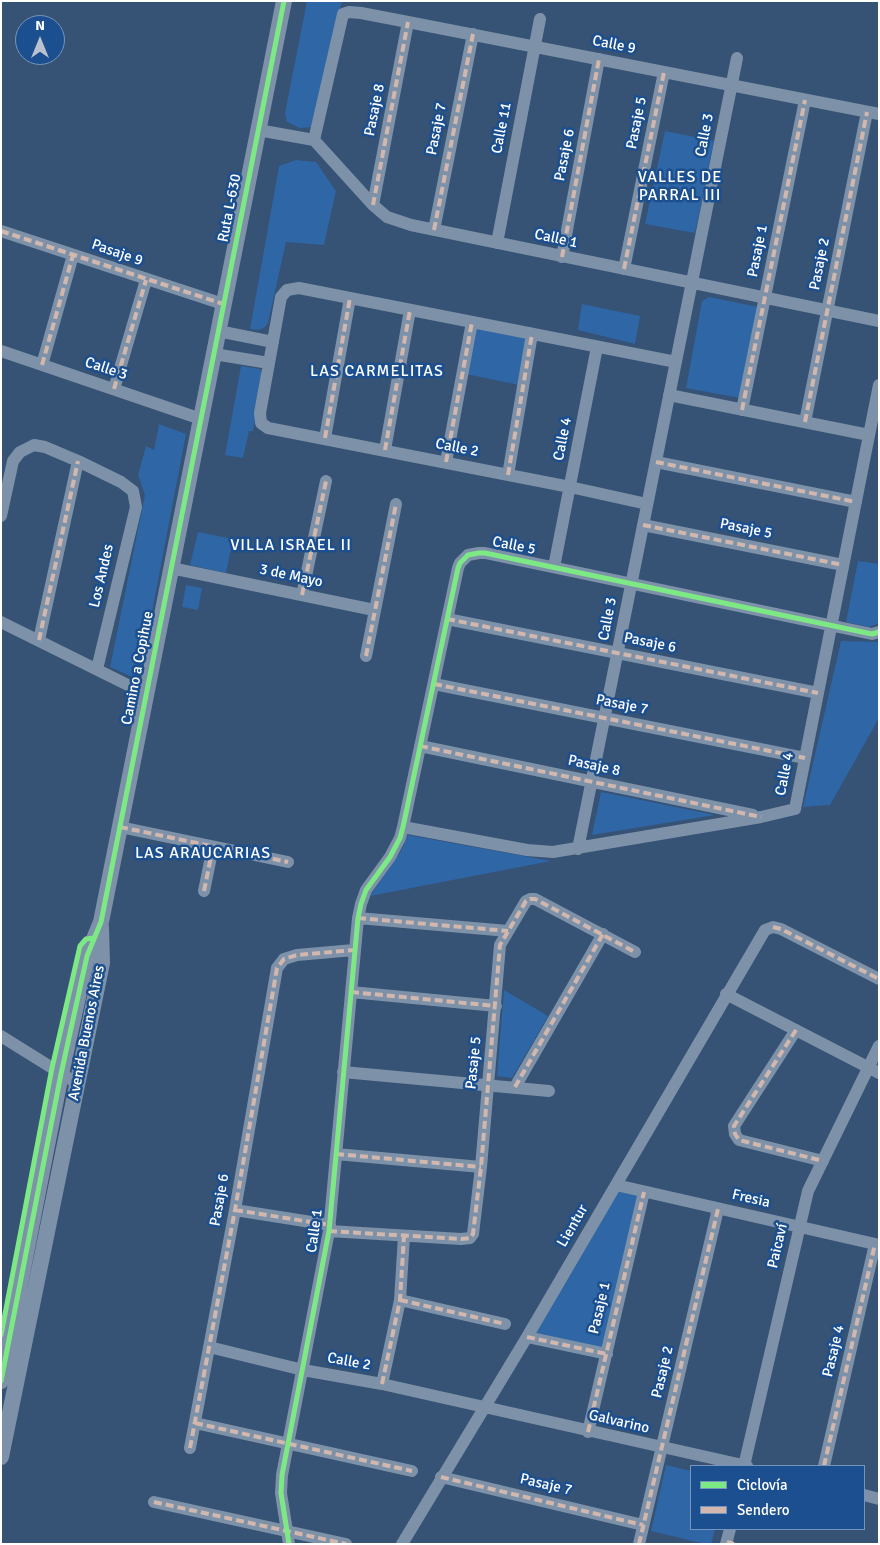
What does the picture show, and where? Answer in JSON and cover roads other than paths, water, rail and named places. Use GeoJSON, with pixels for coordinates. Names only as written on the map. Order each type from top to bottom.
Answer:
{"type":"FeatureCollection","features":[{"type":"Feature","properties":{"kind":"street","name":"Ruta L-630"},"geometry":{"type":"LineString","coordinates":[[201,419],[284,1]]}},
{"type":"Feature","properties":{"kind":"street","name":"Calle 9"},"geometry":{"type":"LineString","coordinates":[[314,140],[343,14],[349,12],[361,12],[873,113]]}},
{"type":"Feature","properties":{"kind":"street","name":"Calle 11"},"geometry":{"type":"LineString","coordinates":[[497,243],[540,19]]}},
{"type":"Feature","properties":{"kind":"street","name":"Pasaje 8"},"geometry":{"type":"LineString","coordinates":[[373,205],[408,22]]}},
{"type":"Feature","properties":{"kind":"street","name":"Pasaje 7"},"geometry":{"type":"LineString","coordinates":[[434,230],[472,34]]}},
{"type":"Feature","properties":{"kind":"street","name":"Calle 3"},"geometry":{"type":"LineString","coordinates":[[578,849],[738,58]]}},
{"type":"Feature","properties":{"kind":"street","name":"Pasaje 6"},"geometry":{"type":"LineString","coordinates":[[562,257],[600,59]]}},
{"type":"Feature","properties":{"kind":"street","name":"Pasaje 5"},"geometry":{"type":"LineString","coordinates":[[624,269],[664,72]]}},
{"type":"Feature","properties":{"kind":"street","name":"Pasaje 1"},"geometry":{"type":"LineString","coordinates":[[742,410],[805,100]]}},
{"type":"Feature","properties":{"kind":"street","name":"Pasaje 2"},"geometry":{"type":"LineString","coordinates":[[805,422],[827,311],[873,113]]}},
{"type":"Feature","properties":{"kind":"street"},"geometry":{"type":"LineString","coordinates":[[258,130],[314,140]]}},
{"type":"Feature","properties":{"kind":"street","name":"Calle 1"},"geometry":{"type":"LineString","coordinates":[[314,140],[373,205],[387,217],[411,225],[879,321]]}},
{"type":"Feature","properties":{"kind":"street","name":"Pasaje 9"},"geometry":{"type":"LineString","coordinates":[[2,233],[223,304]]}},
{"type":"Feature","properties":{"kind":"street"},"geometry":{"type":"LineString","coordinates":[[42,365],[73,255]]}},
{"type":"Feature","properties":{"kind":"street"},"geometry":{"type":"LineString","coordinates":[[114,389],[146,280]]}},
{"type":"Feature","properties":{"kind":"street"},"geometry":{"type":"LineString","coordinates":[[214,354],[269,363],[281,297],[287,290],[299,288],[676,362]]}},
{"type":"Feature","properties":{"kind":"street"},"geometry":{"type":"LineString","coordinates":[[325,438],[350,298]]}},
{"type":"Feature","properties":{"kind":"street"},"geometry":{"type":"LineString","coordinates":[[385,450],[410,310]]}},
{"type":"Feature","properties":{"kind":"street"},"geometry":{"type":"LineString","coordinates":[[446,462],[472,322]]}},
{"type":"Feature","properties":{"kind":"street"},"geometry":{"type":"LineString","coordinates":[[218,331],[273,342]]}},
{"type":"Feature","properties":{"kind":"street"},"geometry":{"type":"LineString","coordinates":[[508,475],[532,334]]}},
{"type":"Feature","properties":{"kind":"street","name":"Calle 4"},"geometry":{"type":"LineString","coordinates":[[554,567],[597,347]]}},
{"type":"Feature","properties":{"kind":"street","name":"Calle 3"},"geometry":{"type":"LineString","coordinates":[[1,351],[201,419]]}},
{"type":"Feature","properties":{"kind":"street","name":"Calle 2"},"geometry":{"type":"LineString","coordinates":[[269,363],[260,413],[261,423],[268,428],[446,462],[648,504]]}},
{"type":"Feature","properties":{"kind":"street","name":"Calle 4"},"geometry":{"type":"LineString","coordinates":[[403,827],[539,852],[553,852],[761,817],[795,809],[879,385]]}},
{"type":"Feature","properties":{"kind":"street"},"geometry":{"type":"LineString","coordinates":[[669,395],[869,435]]}},
{"type":"Feature","properties":{"kind":"street","name":"Camino a Copihue"},"geometry":{"type":"LineString","coordinates":[[101,922],[201,419]]}},
{"type":"Feature","properties":{"kind":"street"},"geometry":{"type":"LineString","coordinates":[[1,516],[13,461],[20,452],[27,447],[45,447],[78,461],[39,640]]}},
{"type":"Feature","properties":{"kind":"street","name":"Los Andes"},"geometry":{"type":"LineString","coordinates":[[78,461],[121,482],[133,491],[136,507],[97,669]]}},
{"type":"Feature","properties":{"kind":"street"},"geometry":{"type":"LineString","coordinates":[[656,462],[856,502]]}},
{"type":"Feature","properties":{"kind":"street"},"geometry":{"type":"LineString","coordinates":[[302,595],[326,481]]}},
{"type":"Feature","properties":{"kind":"street"},"geometry":{"type":"LineString","coordinates":[[366,656],[396,504]]}},
{"type":"Feature","properties":{"kind":"street","name":"Pasaje 5"},"geometry":{"type":"LineString","coordinates":[[643,525],[843,565]]}},
{"type":"Feature","properties":{"kind":"street","name":"Calle 5"},"geometry":{"type":"LineString","coordinates":[[358,918],[366,890],[390,857],[400,838],[458,568],[468,555],[485,553],[876,633]]}},
{"type":"Feature","properties":{"kind":"street","name":"3 de Mayo"},"geometry":{"type":"LineString","coordinates":[[171,568],[374,610]]}},
{"type":"Feature","properties":{"kind":"street","name":"Pasaje 6"},"geometry":{"type":"LineString","coordinates":[[447,619],[818,693]]}},
{"type":"Feature","properties":{"kind":"street"},"geometry":{"type":"LineString","coordinates":[[1,622],[146,694]]}},
{"type":"Feature","properties":{"kind":"street","name":"Pasaje 7"},"geometry":{"type":"LineString","coordinates":[[434,684],[805,758]]}},
{"type":"Feature","properties":{"kind":"street","name":"Pasaje 8"},"geometry":{"type":"LineString","coordinates":[[420,746],[761,817]]}},
{"type":"Feature","properties":{"kind":"street"},"geometry":{"type":"LineString","coordinates":[[120,827],[288,862]]}},
{"type":"Feature","properties":{"kind":"street"},"geometry":{"type":"LineString","coordinates":[[204,891],[213,847]]}},
{"type":"Feature","properties":{"kind":"street","name":"Pasaje 5"},"geometry":{"type":"LineString","coordinates":[[404,1236],[461,1239],[470,1238],[474,1230],[496,1006],[500,945],[526,901],[536,899],[603,934]]}},
{"type":"Feature","properties":{"kind":"street"},"geometry":{"type":"LineString","coordinates":[[358,918],[508,931]]}},
{"type":"Feature","properties":{"kind":"street","name":"Calle 1"},"geometry":{"type":"LineString","coordinates":[[289,1544],[280,1484],[329,1228],[358,918]]}},
{"type":"Feature","properties":{"kind":"street","name":"Avenida Buenos Aires"},"geometry":{"type":"LineString","coordinates":[[1,1381],[86,956],[101,922]]}},
{"type":"Feature","properties":{"kind":"street","name":"Avenida Buenos Aires"},"geometry":{"type":"LineString","coordinates":[[1,1457],[102,962],[101,922]]}},
{"type":"Feature","properties":{"kind":"street","name":"Lientur"},"geometry":{"type":"LineString","coordinates":[[402,1544],[527,1337],[765,930],[773,927],[781,929],[879,979]]}},
{"type":"Feature","properties":{"kind":"street"},"geometry":{"type":"LineString","coordinates":[[515,1087],[603,934],[635,952]]}},
{"type":"Feature","properties":{"kind":"street","name":"Pasaje 6"},"geometry":{"type":"LineString","coordinates":[[190,1448],[235,1210],[277,968],[284,959],[296,954],[354,950]]}},
{"type":"Feature","properties":{"kind":"street"},"geometry":{"type":"LineString","coordinates":[[351,992],[496,1006]]}},
{"type":"Feature","properties":{"kind":"street"},"geometry":{"type":"LineString","coordinates":[[726,994],[874,1070]]}},
{"type":"Feature","properties":{"kind":"street"},"geometry":{"type":"LineString","coordinates":[[796,1030],[734,1126],[735,1134],[739,1140],[823,1161]]}},
{"type":"Feature","properties":{"kind":"street"},"geometry":{"type":"LineString","coordinates":[[1,1036],[78,1084]]}},
{"type":"Feature","properties":{"kind":"street","name":"Paicaví"},"geometry":{"type":"LineString","coordinates":[[745,1465],[808,1191],[874,1070],[879,1046]]}},
{"type":"Feature","properties":{"kind":"street"},"geometry":{"type":"LineString","coordinates":[[343,1072],[549,1091]]}},
{"type":"Feature","properties":{"kind":"street"},"geometry":{"type":"LineString","coordinates":[[336,1154],[481,1167]]}},
{"type":"Feature","properties":{"kind":"street","name":"Fresia"},"geometry":{"type":"LineString","coordinates":[[616,1185],[877,1244]]}},
{"type":"Feature","properties":{"kind":"street","name":"Pasaje 1"},"geometry":{"type":"LineString","coordinates":[[588,1432],[644,1192]]}},
{"type":"Feature","properties":{"kind":"street","name":"Pasaje 2"},"geometry":{"type":"LineString","coordinates":[[639,1544],[718,1208]]}},
{"type":"Feature","properties":{"kind":"street"},"geometry":{"type":"LineString","coordinates":[[235,1210],[329,1228],[404,1236],[400,1300],[382,1384]]}},
{"type":"Feature","properties":{"kind":"street","name":"Pasaje 4"},"geometry":{"type":"LineString","coordinates":[[824,1465],[877,1244]]}},
{"type":"Feature","properties":{"kind":"street"},"geometry":{"type":"LineString","coordinates":[[400,1300],[505,1324]]}},
{"type":"Feature","properties":{"kind":"street"},"geometry":{"type":"LineString","coordinates":[[527,1337],[607,1354]]}},
{"type":"Feature","properties":{"kind":"street","name":"Calle 2"},"geometry":{"type":"LineString","coordinates":[[209,1347],[303,1370],[382,1384],[484,1407]]}},
{"type":"Feature","properties":{"kind":"street","name":"Galvarino"},"geometry":{"type":"LineString","coordinates":[[484,1407],[740,1465]]}},
{"type":"Feature","properties":{"kind":"street"},"geometry":{"type":"LineString","coordinates":[[195,1423],[412,1471]]}},
{"type":"Feature","properties":{"kind":"street","name":"Pasaje 7"},"geometry":{"type":"LineString","coordinates":[[441,1478],[643,1525]]}},
{"type":"Feature","properties":{"kind":"street"},"geometry":{"type":"LineString","coordinates":[[865,1495],[879,1499]]}},
{"type":"Feature","properties":{"kind":"street"},"geometry":{"type":"LineString","coordinates":[[154,1502],[346,1544]]}},
{"type":"Feature","properties":{"kind":"street"},"geometry":{"type":"LineString","coordinates":[[729,1543],[730,1530]]}},
{"type":"Feature","properties":{"kind":"district","name":"VALLES DE PARRAL III"},"geometry":{"type":"Point","coordinates":[680,187]}},
{"type":"Feature","properties":{"kind":"district","name":"LAS CARMELITAS"},"geometry":{"type":"Point","coordinates":[377,372]}},
{"type":"Feature","properties":{"kind":"district","name":"VILLA ISRAEL II"},"geometry":{"type":"Point","coordinates":[291,546]}},
{"type":"Feature","properties":{"kind":"district","name":"LAS ARAUCARIAS"},"geometry":{"type":"Point","coordinates":[203,854]}}]}
